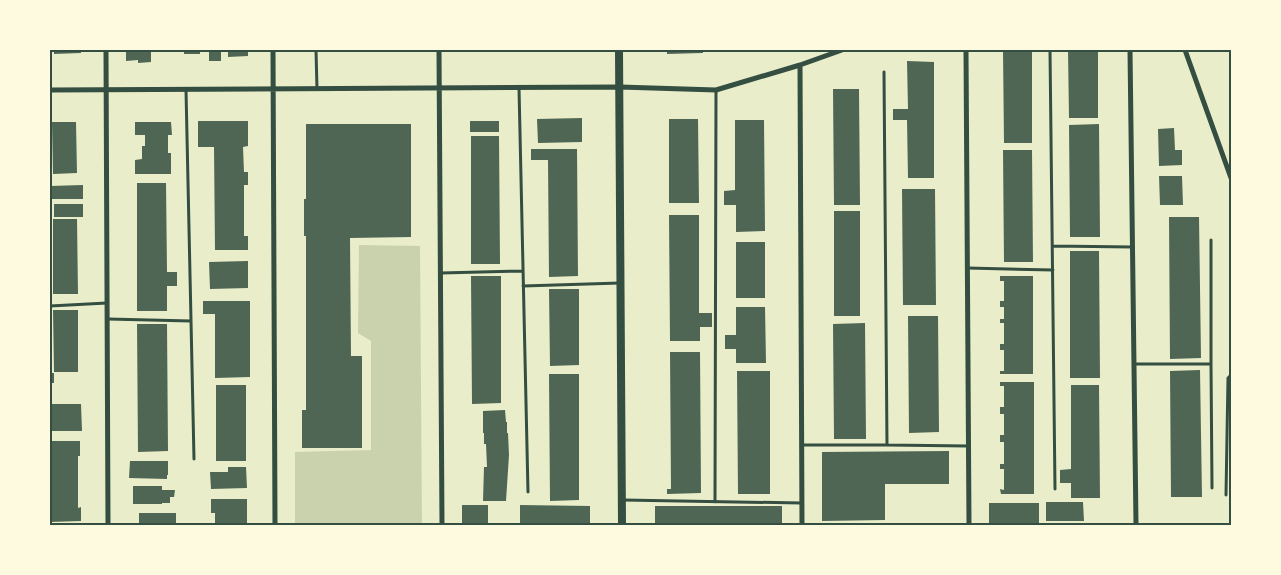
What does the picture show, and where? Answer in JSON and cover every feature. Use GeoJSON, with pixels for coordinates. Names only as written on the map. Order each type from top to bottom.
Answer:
{"type":"FeatureCollection","features":[{"type":"Feature","properties":{"kind":"street"},"geometry":{"type":"LineString","coordinates":[[106,50],[108,525]]}},
{"type":"Feature","properties":{"kind":"street"},"geometry":{"type":"LineString","coordinates":[[273,50],[275,525]]}},
{"type":"Feature","properties":{"kind":"street"},"geometry":{"type":"LineString","coordinates":[[440,50],[442,525]]}},
{"type":"Feature","properties":{"kind":"street"},"geometry":{"type":"LineString","coordinates":[[619,50],[622,525]]}},
{"type":"Feature","properties":{"kind":"street"},"geometry":{"type":"LineString","coordinates":[[50,90],[620,87],[716,90],[800,65],[842,50]]}},
{"type":"Feature","properties":{"kind":"street"},"geometry":{"type":"LineString","coordinates":[[966,50],[969,525]]}},
{"type":"Feature","properties":{"kind":"street"},"geometry":{"type":"LineString","coordinates":[[1130,50],[1136,525]]}},
{"type":"Feature","properties":{"kind":"street"},"geometry":{"type":"LineString","coordinates":[[1185,50],[1231,178]]}},
{"type":"Feature","properties":{"kind":"street"},"geometry":{"type":"LineString","coordinates":[[800,65],[802,525]]}},
{"type":"Feature","properties":{"kind":"lane"},"geometry":{"type":"LineString","coordinates":[[316,50],[317,89]]}},
{"type":"Feature","properties":{"kind":"lane"},"geometry":{"type":"LineString","coordinates":[[1050,50],[1055,489]]}},
{"type":"Feature","properties":{"kind":"lane"},"geometry":{"type":"LineString","coordinates":[[884,72],[887,445]]}},
{"type":"Feature","properties":{"kind":"lane"},"geometry":{"type":"LineString","coordinates":[[519,88],[528,492]]}},
{"type":"Feature","properties":{"kind":"lane"},"geometry":{"type":"LineString","coordinates":[[186,89],[194,460]]}},
{"type":"Feature","properties":{"kind":"lane"},"geometry":{"type":"LineString","coordinates":[[714,502],[716,90]]}},
{"type":"Feature","properties":{"kind":"lane"},"geometry":{"type":"LineString","coordinates":[[1211,240],[1212,488]]}},
{"type":"Feature","properties":{"kind":"lane"},"geometry":{"type":"LineString","coordinates":[[1052,246],[1132,247]]}},
{"type":"Feature","properties":{"kind":"lane"},"geometry":{"type":"LineString","coordinates":[[967,268],[1053,270]]}},
{"type":"Feature","properties":{"kind":"lane"},"geometry":{"type":"LineString","coordinates":[[441,273],[523,271]]}},
{"type":"Feature","properties":{"kind":"lane"},"geometry":{"type":"LineString","coordinates":[[523,286],[621,284]]}},
{"type":"Feature","properties":{"kind":"lane"},"geometry":{"type":"LineString","coordinates":[[50,306],[108,303]]}},
{"type":"Feature","properties":{"kind":"lane"},"geometry":{"type":"LineString","coordinates":[[108,319],[191,321]]}},
{"type":"Feature","properties":{"kind":"lane"},"geometry":{"type":"LineString","coordinates":[[1134,364],[1211,364]]}},
{"type":"Feature","properties":{"kind":"lane"},"geometry":{"type":"LineString","coordinates":[[1226,495],[1228,378],[1231,375]]}},
{"type":"Feature","properties":{"kind":"lane"},"geometry":{"type":"LineString","coordinates":[[802,446],[968,446]]}},
{"type":"Feature","properties":{"kind":"lane"},"geometry":{"type":"LineString","coordinates":[[622,500],[802,503]]}},
{"type":"Feature","properties":{"kind":"green space"},"geometry":{"type":"Polygon","coordinates":[[[359,245],[420,246],[422,525],[295,525],[295,452],[371,450],[371,341],[358,333],[359,245]]]}},
{"type":"Feature","properties":{"kind":"building"},"geometry":{"type":"Polygon","coordinates":[[[54,50],[81,50],[81,53],[54,54],[54,50]]]}},
{"type":"Feature","properties":{"kind":"building"},"geometry":{"type":"Polygon","coordinates":[[[126,50],[151,50],[151,62],[138,63],[138,60],[126,61],[126,50]]]}},
{"type":"Feature","properties":{"kind":"building"},"geometry":{"type":"Polygon","coordinates":[[[184,50],[200,50],[200,54],[184,54],[184,50]]]}},
{"type":"Feature","properties":{"kind":"building"},"geometry":{"type":"Polygon","coordinates":[[[209,50],[221,50],[221,61],[209,61],[209,50]]]}},
{"type":"Feature","properties":{"kind":"building"},"geometry":{"type":"Polygon","coordinates":[[[228,50],[248,50],[248,56],[228,57],[228,50]]]}},
{"type":"Feature","properties":{"kind":"building"},"geometry":{"type":"Polygon","coordinates":[[[667,50],[703,50],[703,53],[667,54],[667,50]]]}},
{"type":"Feature","properties":{"kind":"building"},"geometry":{"type":"Polygon","coordinates":[[[1003,50],[1032,50],[1032,143],[1004,143],[1003,50]]]}},
{"type":"Feature","properties":{"kind":"building"},"geometry":{"type":"Polygon","coordinates":[[[1068,50],[1098,50],[1098,118],[1069,118],[1068,50]]]}},
{"type":"Feature","properties":{"kind":"building"},"geometry":{"type":"Polygon","coordinates":[[[907,61],[934,62],[934,178],[908,178],[907,120],[893,120],[893,109],[908,109],[907,61]]]}},
{"type":"Feature","properties":{"kind":"building"},"geometry":{"type":"Polygon","coordinates":[[[833,89],[859,89],[860,205],[834,205],[833,89]]]}},
{"type":"Feature","properties":{"kind":"building"},"geometry":{"type":"Polygon","coordinates":[[[582,118],[582,142],[538,143],[537,119],[582,118]]]}},
{"type":"Feature","properties":{"kind":"building"},"geometry":{"type":"Polygon","coordinates":[[[669,119],[698,119],[699,203],[669,203],[669,119]]]}},
{"type":"Feature","properties":{"kind":"building"},"geometry":{"type":"Polygon","coordinates":[[[735,120],[764,120],[765,231],[736,232],[736,205],[724,205],[724,191],[735,190],[735,120]]]}},
{"type":"Feature","properties":{"kind":"building"},"geometry":{"type":"Polygon","coordinates":[[[198,121],[248,121],[248,146],[243,147],[244,172],[248,172],[248,185],[244,185],[244,236],[248,236],[248,250],[215,250],[214,147],[198,147],[198,121]]]}},
{"type":"Feature","properties":{"kind":"building"},"geometry":{"type":"Polygon","coordinates":[[[470,121],[499,121],[499,132],[470,132],[470,121]]]}},
{"type":"Feature","properties":{"kind":"building"},"geometry":{"type":"Polygon","coordinates":[[[52,122],[76,122],[77,173],[53,174],[52,122]]]}},
{"type":"Feature","properties":{"kind":"building"},"geometry":{"type":"Polygon","coordinates":[[[135,122],[171,122],[172,135],[168,135],[168,153],[171,153],[171,174],[135,174],[135,160],[142,159],[142,146],[145,146],[145,135],[135,135],[135,122]]]}},
{"type":"Feature","properties":{"kind":"building"},"geometry":{"type":"Polygon","coordinates":[[[306,124],[411,124],[411,237],[350,238],[351,356],[362,356],[362,448],[302,448],[302,410],[306,410],[306,236],[304,236],[304,199],[306,199],[306,124]]]}},
{"type":"Feature","properties":{"kind":"building"},"geometry":{"type":"Polygon","coordinates":[[[1099,124],[1100,237],[1070,237],[1069,125],[1099,124]]]}},
{"type":"Feature","properties":{"kind":"building"},"geometry":{"type":"Polygon","coordinates":[[[1174,128],[1175,150],[1182,150],[1182,165],[1159,166],[1158,129],[1174,128]]]}},
{"type":"Feature","properties":{"kind":"building"},"geometry":{"type":"Polygon","coordinates":[[[471,136],[499,136],[500,264],[471,264],[471,136]]]}},
{"type":"Feature","properties":{"kind":"building"},"geometry":{"type":"Polygon","coordinates":[[[531,149],[577,149],[578,276],[549,277],[548,160],[531,160],[531,149]]]}},
{"type":"Feature","properties":{"kind":"building"},"geometry":{"type":"Polygon","coordinates":[[[1003,150],[1032,150],[1033,262],[1004,262],[1003,150]]]}},
{"type":"Feature","properties":{"kind":"building"},"geometry":{"type":"Polygon","coordinates":[[[1159,176],[1182,176],[1183,205],[1160,205],[1159,176]]]}},
{"type":"Feature","properties":{"kind":"building"},"geometry":{"type":"Polygon","coordinates":[[[137,183],[166,183],[167,272],[177,272],[177,286],[167,286],[167,311],[137,311],[137,183]]]}},
{"type":"Feature","properties":{"kind":"building"},"geometry":{"type":"Polygon","coordinates":[[[83,185],[83,199],[50,199],[50,186],[83,185]]]}},
{"type":"Feature","properties":{"kind":"building"},"geometry":{"type":"Polygon","coordinates":[[[902,189],[935,189],[936,305],[903,305],[902,189]]]}},
{"type":"Feature","properties":{"kind":"building"},"geometry":{"type":"Polygon","coordinates":[[[54,204],[83,204],[83,217],[54,217],[54,204]]]}},
{"type":"Feature","properties":{"kind":"building"},"geometry":{"type":"Polygon","coordinates":[[[834,211],[860,211],[860,316],[834,316],[834,211]]]}},
{"type":"Feature","properties":{"kind":"building"},"geometry":{"type":"Polygon","coordinates":[[[669,215],[699,215],[699,313],[712,313],[712,327],[700,327],[700,341],[670,341],[669,215]]]}},
{"type":"Feature","properties":{"kind":"building"},"geometry":{"type":"Polygon","coordinates":[[[1169,217],[1199,217],[1201,358],[1170,359],[1169,217]]]}},
{"type":"Feature","properties":{"kind":"building"},"geometry":{"type":"Polygon","coordinates":[[[53,219],[77,219],[78,294],[53,294],[53,219]]]}},
{"type":"Feature","properties":{"kind":"building"},"geometry":{"type":"Polygon","coordinates":[[[736,242],[765,242],[765,298],[736,298],[736,242]]]}},
{"type":"Feature","properties":{"kind":"building"},"geometry":{"type":"Polygon","coordinates":[[[1070,251],[1099,251],[1100,378],[1070,378],[1070,251]]]}},
{"type":"Feature","properties":{"kind":"building"},"geometry":{"type":"Polygon","coordinates":[[[248,261],[248,288],[210,289],[209,262],[248,261]]]}},
{"type":"Feature","properties":{"kind":"building"},"geometry":{"type":"Polygon","coordinates":[[[471,276],[501,276],[501,403],[472,404],[471,276]]]}},
{"type":"Feature","properties":{"kind":"building"},"geometry":{"type":"Polygon","coordinates":[[[1000,276],[1033,276],[1033,374],[1000,374],[1000,371],[1004,371],[1004,350],[1000,350],[1000,344],[1004,344],[1004,323],[1000,323],[1000,319],[1004,319],[1004,307],[1000,307],[1000,301],[1004,301],[1004,281],[1000,281],[1000,276]]]}},
{"type":"Feature","properties":{"kind":"building"},"geometry":{"type":"Polygon","coordinates":[[[549,289],[579,289],[579,365],[550,366],[549,289]]]}},
{"type":"Feature","properties":{"kind":"building"},"geometry":{"type":"Polygon","coordinates":[[[203,301],[250,301],[250,377],[215,378],[215,314],[203,314],[203,301]]]}},
{"type":"Feature","properties":{"kind":"building"},"geometry":{"type":"Polygon","coordinates":[[[736,307],[765,307],[766,363],[736,363],[736,349],[725,349],[725,335],[736,335],[736,307]]]}},
{"type":"Feature","properties":{"kind":"building"},"geometry":{"type":"Polygon","coordinates":[[[53,310],[78,310],[78,372],[54,372],[53,310]]]}},
{"type":"Feature","properties":{"kind":"building"},"geometry":{"type":"Polygon","coordinates":[[[908,316],[938,316],[939,432],[909,433],[908,316]]]}},
{"type":"Feature","properties":{"kind":"building"},"geometry":{"type":"Polygon","coordinates":[[[865,323],[866,439],[834,439],[833,324],[865,323]]]}},
{"type":"Feature","properties":{"kind":"building"},"geometry":{"type":"Polygon","coordinates":[[[137,324],[167,324],[168,451],[138,452],[137,324]]]}},
{"type":"Feature","properties":{"kind":"building"},"geometry":{"type":"Polygon","coordinates":[[[670,352],[700,352],[701,493],[667,494],[667,489],[671,489],[670,352]]]}},
{"type":"Feature","properties":{"kind":"building"},"geometry":{"type":"Polygon","coordinates":[[[1200,370],[1202,497],[1171,497],[1170,371],[1200,370]]]}},
{"type":"Feature","properties":{"kind":"building"},"geometry":{"type":"Polygon","coordinates":[[[737,371],[770,371],[770,494],[738,494],[737,371]]]}},
{"type":"Feature","properties":{"kind":"building"},"geometry":{"type":"Polygon","coordinates":[[[50,373],[54,373],[54,383],[50,383],[50,373]]]}},
{"type":"Feature","properties":{"kind":"building"},"geometry":{"type":"Polygon","coordinates":[[[549,374],[579,374],[579,500],[550,501],[549,374]]]}},
{"type":"Feature","properties":{"kind":"building"},"geometry":{"type":"Polygon","coordinates":[[[1000,382],[1034,382],[1034,494],[1001,494],[1000,489],[1004,490],[1004,469],[1000,469],[1000,464],[1004,464],[1004,442],[1000,442],[1000,435],[1004,435],[1004,414],[1000,414],[1000,407],[1004,407],[1004,386],[1000,386],[1000,382]]]}},
{"type":"Feature","properties":{"kind":"building"},"geometry":{"type":"Polygon","coordinates":[[[216,385],[246,385],[246,461],[216,461],[216,385]]]}},
{"type":"Feature","properties":{"kind":"building"},"geometry":{"type":"Polygon","coordinates":[[[1071,385],[1099,385],[1100,498],[1071,498],[1071,483],[1060,483],[1060,470],[1071,469],[1071,385]]]}},
{"type":"Feature","properties":{"kind":"building"},"geometry":{"type":"Polygon","coordinates":[[[50,404],[81,404],[82,431],[50,431],[50,404]]]}},
{"type":"Feature","properties":{"kind":"building"},"geometry":{"type":"Polygon","coordinates":[[[505,410],[509,455],[506,501],[483,501],[484,467],[487,467],[486,444],[484,444],[483,433],[483,411],[505,410]]]}},
{"type":"Feature","properties":{"kind":"building"},"geometry":{"type":"Polygon","coordinates":[[[50,441],[80,441],[80,456],[78,456],[78,508],[81,507],[81,521],[50,522],[50,441]]]}},
{"type":"Feature","properties":{"kind":"building"},"geometry":{"type":"Polygon","coordinates":[[[949,451],[949,484],[885,484],[885,520],[822,521],[822,452],[949,451]]]}},
{"type":"Feature","properties":{"kind":"building"},"geometry":{"type":"Polygon","coordinates":[[[130,461],[168,461],[167,479],[129,478],[130,461]]]}},
{"type":"Feature","properties":{"kind":"building"},"geometry":{"type":"Polygon","coordinates":[[[228,467],[246,467],[247,488],[211,489],[210,472],[228,472],[228,467]]]}},
{"type":"Feature","properties":{"kind":"building"},"geometry":{"type":"Polygon","coordinates":[[[133,486],[162,486],[162,490],[175,490],[174,497],[170,497],[170,503],[133,504],[133,486]]]}},
{"type":"Feature","properties":{"kind":"building"},"geometry":{"type":"Polygon","coordinates":[[[211,499],[247,499],[247,525],[215,525],[215,513],[211,513],[211,499]]]}},
{"type":"Feature","properties":{"kind":"building"},"geometry":{"type":"Polygon","coordinates":[[[1046,502],[1083,502],[1084,521],[1046,521],[1046,502]]]}},
{"type":"Feature","properties":{"kind":"building"},"geometry":{"type":"Polygon","coordinates":[[[989,503],[1039,503],[1039,525],[989,525],[989,503]]]}},
{"type":"Feature","properties":{"kind":"building"},"geometry":{"type":"Polygon","coordinates":[[[462,505],[488,505],[488,525],[462,525],[462,505]]]}},
{"type":"Feature","properties":{"kind":"building"},"geometry":{"type":"Polygon","coordinates":[[[520,505],[590,506],[590,525],[520,525],[520,505]]]}},
{"type":"Feature","properties":{"kind":"building"},"geometry":{"type":"Polygon","coordinates":[[[655,506],[782,506],[782,525],[655,525],[655,506]]]}},
{"type":"Feature","properties":{"kind":"building"},"geometry":{"type":"Polygon","coordinates":[[[139,513],[176,513],[176,525],[139,525],[139,513]]]}}]}
